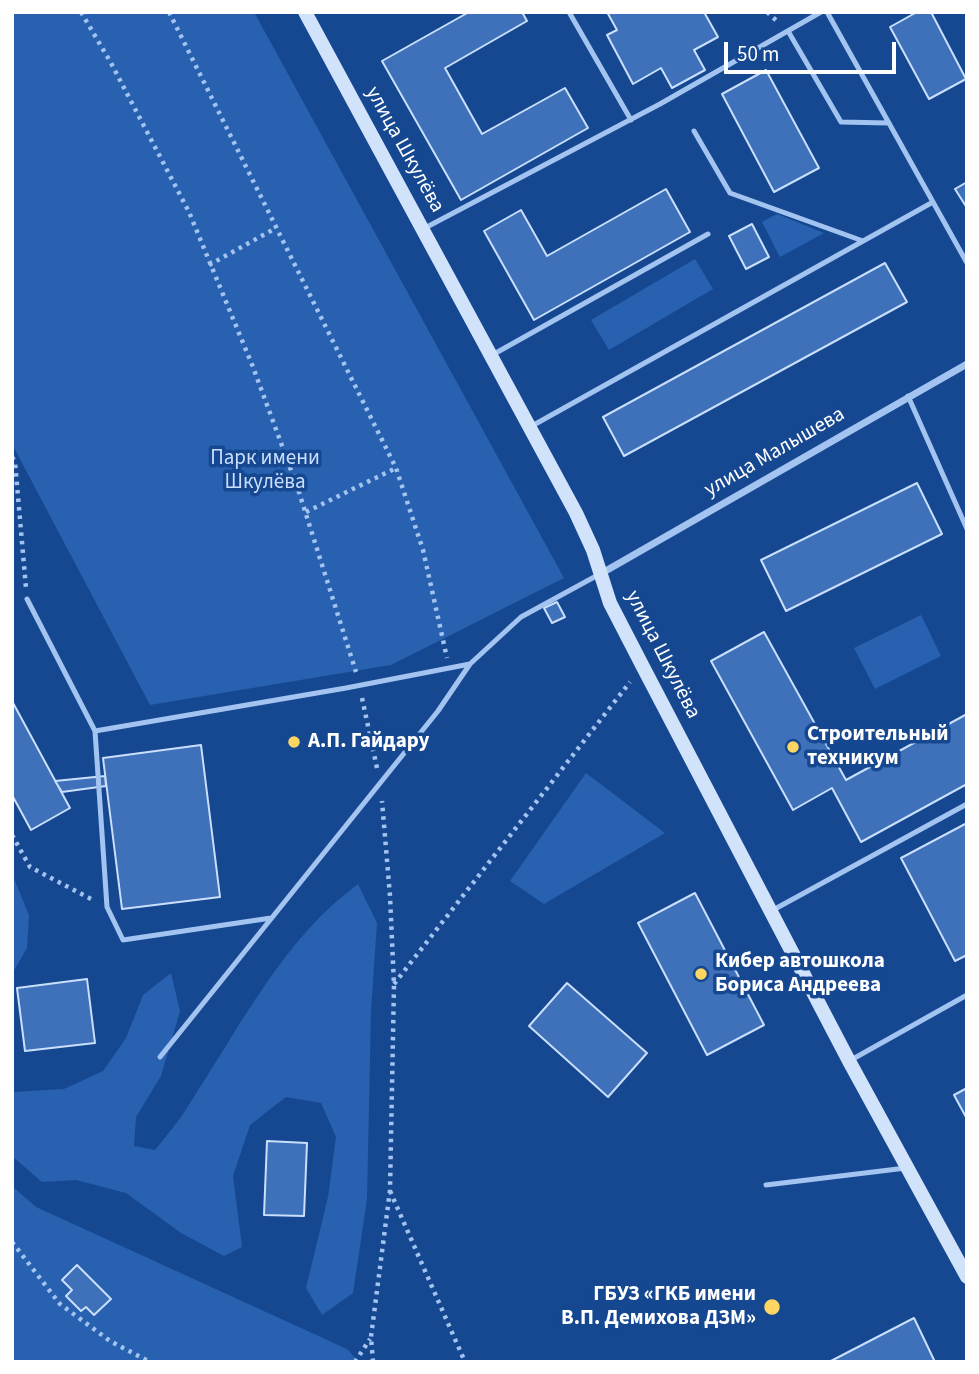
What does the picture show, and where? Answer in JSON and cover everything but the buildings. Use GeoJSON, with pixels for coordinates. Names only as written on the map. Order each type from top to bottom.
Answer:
{"type":"FeatureCollection","features":[{"type":"Feature","properties":{"kind":"street","name":"улица Шкулёва"},"geometry":{"type":"LineString","coordinates":[[305,12],[576,513],[602,573],[610,603],[849,1061],[967,1277]]}},
{"type":"Feature","properties":{"kind":"street","name":"улица Малышева"},"geometry":{"type":"LineString","coordinates":[[602,573],[967,364]]}},
{"type":"Feature","properties":{"kind":"lane"},"geometry":{"type":"LineString","coordinates":[[569,12],[631,120]]}},
{"type":"Feature","properties":{"kind":"lane"},"geometry":{"type":"LineString","coordinates":[[423,229],[631,120],[821,12]]}},
{"type":"Feature","properties":{"kind":"lane"},"geometry":{"type":"LineString","coordinates":[[827,12],[966,259]]}},
{"type":"Feature","properties":{"kind":"lane"},"geometry":{"type":"LineString","coordinates":[[788,31],[841,122],[888,123]]}},
{"type":"Feature","properties":{"kind":"lane"},"geometry":{"type":"LineString","coordinates":[[694,131],[730,193],[863,241]]}},
{"type":"Feature","properties":{"kind":"lane"},"geometry":{"type":"LineString","coordinates":[[530,427],[933,202]]}},
{"type":"Feature","properties":{"kind":"lane"},"geometry":{"type":"LineString","coordinates":[[491,356],[708,234]]}},
{"type":"Feature","properties":{"kind":"lane"},"geometry":{"type":"LineString","coordinates":[[908,396],[967,529]]}},
{"type":"Feature","properties":{"kind":"lane"},"geometry":{"type":"LineString","coordinates":[[160,1057],[438,711],[470,664],[521,617],[602,573]]}},
{"type":"Feature","properties":{"kind":"lane"},"geometry":{"type":"LineString","coordinates":[[27,599],[94,731],[107,907],[123,940],[271,918]]}},
{"type":"Feature","properties":{"kind":"lane"},"geometry":{"type":"LineString","coordinates":[[94,731],[470,664]]}},
{"type":"Feature","properties":{"kind":"lane"},"geometry":{"type":"LineString","coordinates":[[771,911],[967,804]]}},
{"type":"Feature","properties":{"kind":"lane"},"geometry":{"type":"LineString","coordinates":[[849,1061],[967,995]]}},
{"type":"Feature","properties":{"kind":"lane"},"geometry":{"type":"LineString","coordinates":[[766,1185],[906,1168]]}},
{"type":"Feature","properties":{"kind":"path"},"geometry":{"type":"LineString","coordinates":[[81,12],[111,63],[189,212],[253,367],[306,512],[360,685],[380,781],[390,895],[394,985],[390,1190],[371,1337],[373,1362]]}},
{"type":"Feature","properties":{"kind":"path"},"geometry":{"type":"LineString","coordinates":[[169,12],[396,468],[423,550],[449,668]]}},
{"type":"Feature","properties":{"kind":"path"},"geometry":{"type":"LineString","coordinates":[[209,265],[276,228]]}},
{"type":"Feature","properties":{"kind":"path"},"geometry":{"type":"LineString","coordinates":[[12,457],[15,462],[27,599]]}},
{"type":"Feature","properties":{"kind":"path"},"geometry":{"type":"LineString","coordinates":[[306,512],[396,468]]}},
{"type":"Feature","properties":{"kind":"path"},"geometry":{"type":"LineString","coordinates":[[394,985],[642,665]]}},
{"type":"Feature","properties":{"kind":"path"},"geometry":{"type":"LineString","coordinates":[[12,835],[30,867],[107,907]]}},
{"type":"Feature","properties":{"kind":"path"},"geometry":{"type":"LineString","coordinates":[[390,1190],[465,1362]]}},
{"type":"Feature","properties":{"kind":"path"},"geometry":{"type":"LineString","coordinates":[[12,1242],[60,1304],[110,1341],[150,1362]]}},
{"type":"Feature","properties":{"kind":"path"},"geometry":{"type":"LineString","coordinates":[[355,1362],[371,1337]]}},
{"type":"Feature","properties":{"kind":"green space","name":"Парк имени Шкулёва"},"geometry":{"type":"Polygon","coordinates":[[[12,12],[254,12],[564,578],[391,665],[150,705],[12,444],[12,12]]]}},
{"type":"Feature","properties":{"kind":"green space"},"geometry":{"type":"Polygon","coordinates":[[[777,214],[824,233],[780,257],[762,222],[777,214]]]}},
{"type":"Feature","properties":{"kind":"green space"},"geometry":{"type":"Polygon","coordinates":[[[695,259],[713,289],[609,350],[591,320],[695,259]]]}},
{"type":"Feature","properties":{"kind":"green space"},"geometry":{"type":"Polygon","coordinates":[[[921,615],[941,656],[875,689],[854,648],[921,615]]]}},
{"type":"Feature","properties":{"kind":"green space"},"geometry":{"type":"Polygon","coordinates":[[[586,773],[665,833],[544,904],[510,881],[586,773]]]}},
{"type":"Feature","properties":{"kind":"green space"},"geometry":{"type":"Polygon","coordinates":[[[12,874],[29,915],[27,948],[12,974],[12,874]]]}},
{"type":"Feature","properties":{"kind":"green space"},"geometry":{"type":"Polygon","coordinates":[[[358,884],[377,923],[371,1012],[367,1199],[353,1293],[322,1315],[306,1288],[328,1197],[336,1137],[321,1103],[286,1097],[250,1125],[233,1176],[242,1247],[224,1256],[181,1233],[126,1193],[76,1180],[42,1182],[12,1156],[12,1090],[64,1089],[103,1071],[126,1038],[143,995],[171,973],[180,1011],[161,1076],[136,1117],[134,1146],[155,1150],[182,1115],[285,957],[331,906],[358,884]]]}},
{"type":"Feature","properties":{"kind":"green space"},"geometry":{"type":"Polygon","coordinates":[[[12,1186],[36,1207],[347,1349],[359,1362],[12,1362],[12,1186]]]}},
{"type":"Feature","properties":{"kind":"place","name":"А.П. Гайдару"},"geometry":{"type":"Point","coordinates":[294,742]}},
{"type":"Feature","properties":{"kind":"place","name":"Строительный техникум"},"geometry":{"type":"Point","coordinates":[793,747]}},
{"type":"Feature","properties":{"kind":"place","name":"Кибер автошкола Бориса Андреева"},"geometry":{"type":"Point","coordinates":[701,974]}},
{"type":"Feature","properties":{"kind":"place","name":"ГБУЗ «ГКБ имени В.П. Демихова ДЗМ»"},"geometry":{"type":"Point","coordinates":[772,1307]}}]}
